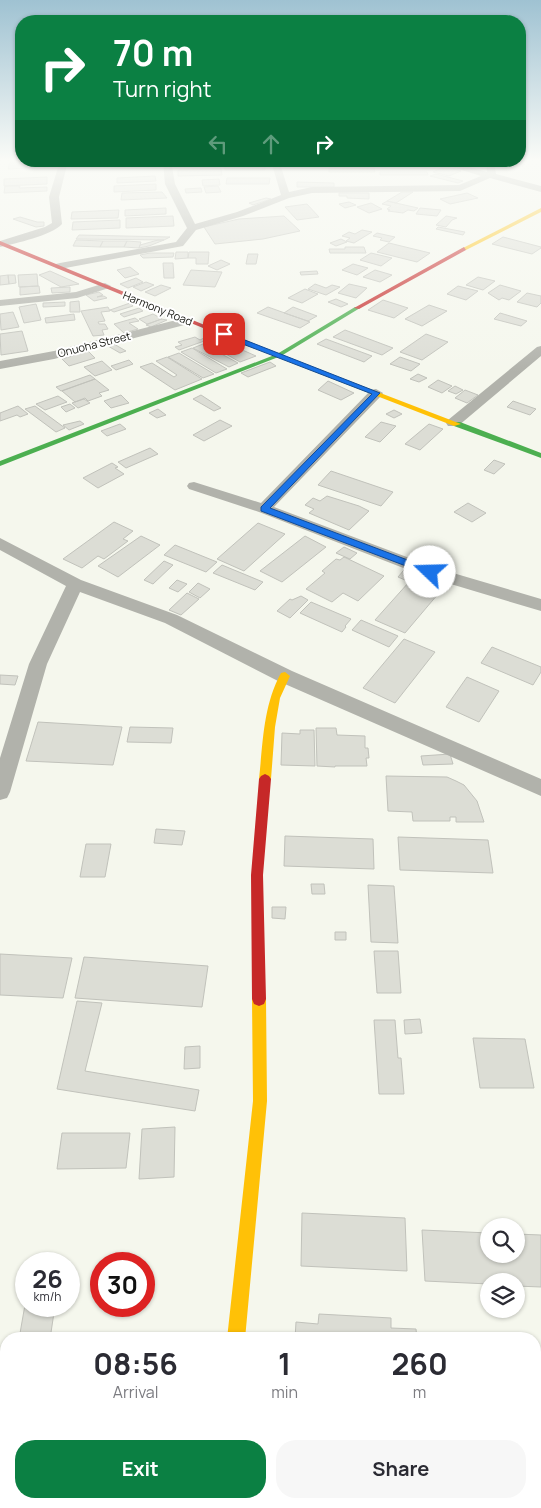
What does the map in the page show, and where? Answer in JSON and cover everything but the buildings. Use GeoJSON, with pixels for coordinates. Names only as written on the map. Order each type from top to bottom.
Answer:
{"type":"FeatureCollection","features":[{"type":"Feature","properties":{"kind":"street"},"geometry":{"type":"LineString","coordinates":[[0,243],[41,231]]}},
{"type":"Feature","properties":{"kind":"street"},"geometry":{"type":"LineString","coordinates":[[60,266],[179,244],[189,231]]}},
{"type":"Feature","properties":{"kind":"street"},"geometry":{"type":"LineString","coordinates":[[0,464],[279,355],[318,330],[453,252],[496,231]]}},
{"type":"Feature","properties":{"kind":"street","name":"Harmony Road"},"geometry":{"type":"LineString","coordinates":[[0,243],[60,266],[188,321],[541,456]]}},
{"type":"Feature","properties":{"kind":"street"},"geometry":{"type":"LineString","coordinates":[[0,303],[77,295],[105,286]]}},
{"type":"Feature","properties":{"kind":"street","name":"Onuoha Street"},"geometry":{"type":"LineString","coordinates":[[0,365],[54,355],[188,321]]}},
{"type":"Feature","properties":{"kind":"street"},"geometry":{"type":"LineString","coordinates":[[453,423],[541,350]]}},
{"type":"Feature","properties":{"kind":"street"},"geometry":{"type":"LineString","coordinates":[[264,509],[376,393]]}},
{"type":"Feature","properties":{"kind":"street"},"geometry":{"type":"LineString","coordinates":[[194,486],[264,509],[430,572],[541,605]]}},
{"type":"Feature","properties":{"kind":"street"},"geometry":{"type":"LineString","coordinates":[[3,550],[75,584],[171,619],[285,676],[541,788]]}},
{"type":"Feature","properties":{"kind":"street"},"geometry":{"type":"LineString","coordinates":[[0,792],[38,664],[75,584]]}},
{"type":"Feature","properties":{"kind":"street"},"geometry":{"type":"LineString","coordinates":[[237,1332],[260,1101],[258,875],[270,727],[275,698],[285,676]]}},
{"type":"Feature","properties":{"kind":"traffic: fast"},"geometry":{"type":"LineString","coordinates":[[0,464],[279,355],[357,308]]}},
{"type":"Feature","properties":{"kind":"traffic: fast"},"geometry":{"type":"LineString","coordinates":[[457,424],[541,456]]}},
{"type":"Feature","properties":{"kind":"traffic: slow"},"geometry":{"type":"LineString","coordinates":[[464,249],[499,231]]}},
{"type":"Feature","properties":{"kind":"traffic: slow"},"geometry":{"type":"LineString","coordinates":[[227,336],[457,424]]}},
{"type":"Feature","properties":{"kind":"traffic: slow"},"geometry":{"type":"LineString","coordinates":[[265,779],[275,698],[285,676]]}},
{"type":"Feature","properties":{"kind":"traffic: slow"},"geometry":{"type":"LineString","coordinates":[[237,1332],[260,1101],[259,999]]}},
{"type":"Feature","properties":{"kind":"traffic: jam"},"geometry":{"type":"LineString","coordinates":[[0,243],[227,336]]}},
{"type":"Feature","properties":{"kind":"traffic: jam"},"geometry":{"type":"LineString","coordinates":[[357,308],[464,249]]}},
{"type":"Feature","properties":{"kind":"traffic: jam"},"geometry":{"type":"LineString","coordinates":[[259,999],[257,875],[265,779]]}},
{"type":"Feature","properties":{"kind":"route"},"geometry":{"type":"LineString","coordinates":[[224,334],[376,393],[264,509],[430,572]]}}]}
